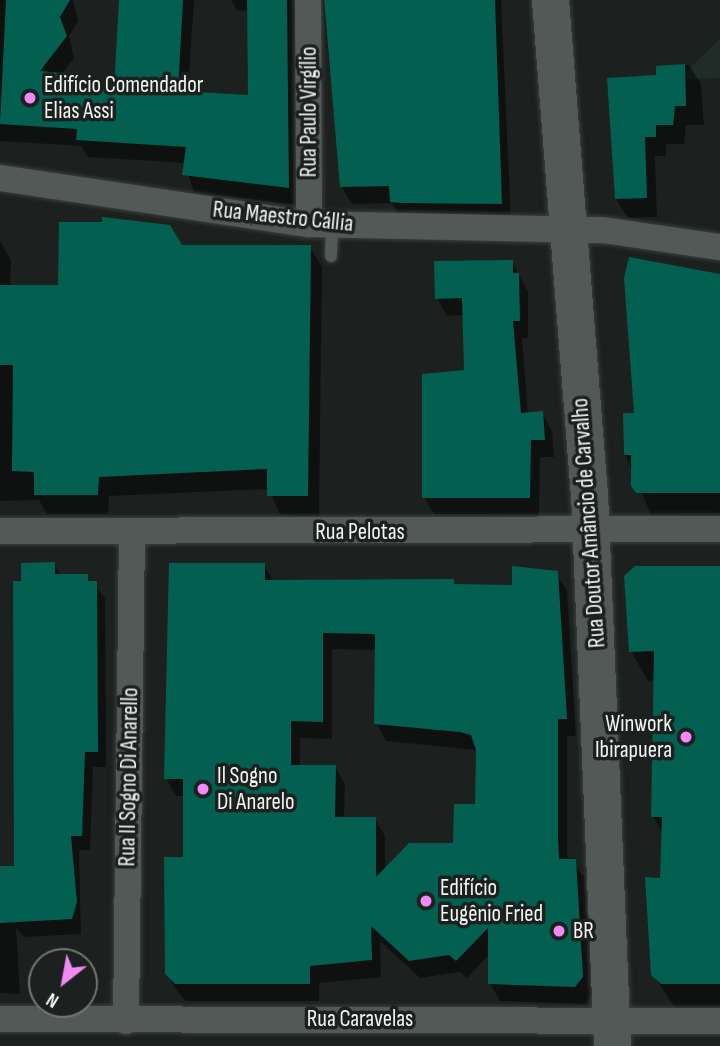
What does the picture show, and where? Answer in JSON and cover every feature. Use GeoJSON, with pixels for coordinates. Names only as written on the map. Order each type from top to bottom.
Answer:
{"type":"FeatureCollection","features":[{"type":"Feature","properties":{"kind":"street","name":"Rua Paulo Virgílio"},"geometry":{"type":"LineString","coordinates":[[308,0],[321,225]]}},
{"type":"Feature","properties":{"kind":"street","name":"Rua Doutor Amâncio de Carvalho"},"geometry":{"type":"LineString","coordinates":[[550,0],[591,530],[613,1034]]}},
{"type":"Feature","properties":{"kind":"street","name":"Rua Maestro Cállia"},"geometry":{"type":"LineString","coordinates":[[0,178],[321,225],[569,231],[720,247]]}},
{"type":"Feature","properties":{"kind":"street","name":"Rua Pelotas"},"geometry":{"type":"LineString","coordinates":[[0,531],[132,533],[720,529]]}},
{"type":"Feature","properties":{"kind":"street","name":"Rua II Sogno Di Anarello"},"geometry":{"type":"LineString","coordinates":[[126,1021],[132,533]]}},
{"type":"Feature","properties":{"kind":"street","name":"Rua Caravelas"},"geometry":{"type":"LineString","coordinates":[[0,1019],[613,1034],[720,1021]]}},
{"type":"Feature","properties":{"kind":"lane"},"geometry":{"type":"LineString","coordinates":[[321,225],[331,256]]}},
{"type":"Feature","properties":{"kind":"shaded area"},"geometry":{"type":"Polygon","coordinates":[[[720,39],[720,78],[678,79],[720,39]]]}},
{"type":"Feature","properties":{"kind":"building"},"geometry":{"type":"Polygon","coordinates":[[[6,0],[70,0],[60,17],[67,36],[40,71],[62,73],[61,84],[114,87],[119,0],[183,0],[178,91],[248,95],[247,0],[287,0],[289,188],[182,175],[186,147],[76,140],[77,129],[0,124],[6,0]]]}},
{"type":"Feature","properties":{"kind":"building"},"geometry":{"type":"Polygon","coordinates":[[[324,0],[495,0],[502,204],[390,202],[389,186],[340,187],[324,0]]]}},
{"type":"Feature","properties":{"kind":"building"},"geometry":{"type":"Polygon","coordinates":[[[685,64],[686,106],[675,106],[673,125],[656,125],[656,137],[645,137],[647,198],[615,199],[607,78],[656,75],[656,66],[685,64]]]}},
{"type":"Feature","properties":{"kind":"building"},"geometry":{"type":"Polygon","coordinates":[[[102,217],[170,225],[182,245],[311,245],[308,496],[267,496],[267,469],[99,477],[98,495],[34,495],[34,472],[12,471],[13,365],[0,365],[0,285],[58,285],[59,222],[102,222],[102,217]]]}},
{"type":"Feature","properties":{"kind":"building"},"geometry":{"type":"Polygon","coordinates":[[[629,257],[720,274],[720,493],[636,493],[631,486],[631,455],[624,455],[623,413],[634,413],[624,278],[629,257]]]}},
{"type":"Feature","properties":{"kind":"building"},"geometry":{"type":"Polygon","coordinates":[[[513,260],[513,273],[519,273],[520,321],[513,321],[521,413],[543,411],[545,440],[531,440],[530,498],[422,498],[422,374],[464,370],[462,298],[435,299],[434,261],[513,260]]]}},
{"type":"Feature","properties":{"kind":"building"},"geometry":{"type":"Polygon","coordinates":[[[55,562],[55,574],[88,574],[88,581],[97,581],[98,752],[85,752],[82,836],[71,836],[77,902],[72,919],[0,923],[0,866],[14,866],[13,581],[21,581],[21,563],[55,562]]]}},
{"type":"Feature","properties":{"kind":"building"},"geometry":{"type":"Polygon","coordinates":[[[169,563],[265,563],[265,580],[454,579],[454,584],[512,585],[512,566],[558,571],[567,719],[558,719],[559,859],[576,859],[583,977],[575,987],[488,984],[488,928],[456,961],[449,955],[409,961],[371,926],[372,960],[310,966],[310,984],[175,984],[165,974],[164,857],[183,857],[183,779],[164,779],[169,563]],[[323,633],[323,722],[291,721],[291,765],[336,765],[335,817],[376,817],[376,877],[409,843],[453,843],[454,804],[475,804],[476,750],[471,735],[460,732],[374,724],[375,634],[323,633]]]}},
{"type":"Feature","properties":{"kind":"building"},"geometry":{"type":"Polygon","coordinates":[[[635,566],[720,566],[720,984],[661,984],[651,975],[645,877],[660,878],[662,817],[651,817],[654,651],[629,652],[624,576],[635,566]]]}},
{"type":"Feature","properties":{"kind":"place","name":"Edifício Comendador Elias Assi"},"geometry":{"type":"Point","coordinates":[30,98]}},
{"type":"Feature","properties":{"kind":"place","name":"Winwork Ibirapuera"},"geometry":{"type":"Point","coordinates":[686,737]}},
{"type":"Feature","properties":{"kind":"place","name":"Il Sogno Di Anarelo"},"geometry":{"type":"Point","coordinates":[203,789]}},
{"type":"Feature","properties":{"kind":"place","name":"Edifício Eugênio Fried"},"geometry":{"type":"Point","coordinates":[426,901]}},
{"type":"Feature","properties":{"kind":"place","name":"BR"},"geometry":{"type":"Point","coordinates":[559,931]}}]}
